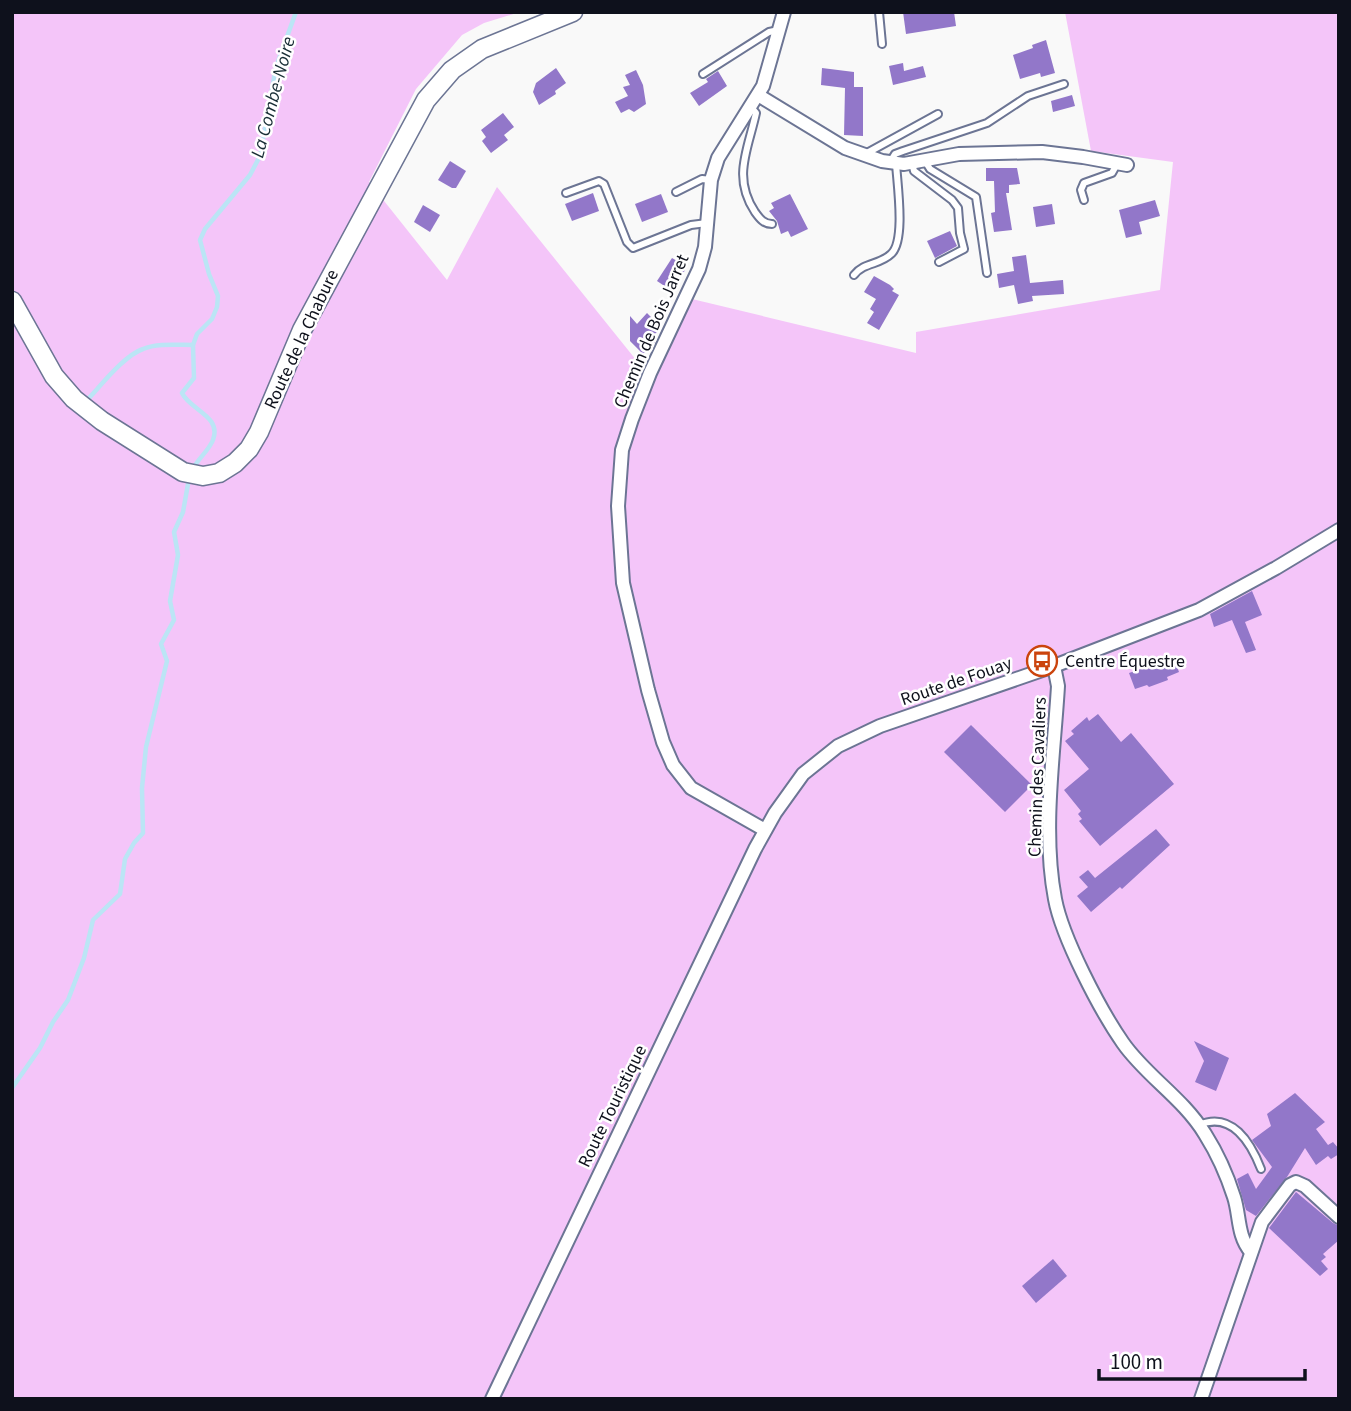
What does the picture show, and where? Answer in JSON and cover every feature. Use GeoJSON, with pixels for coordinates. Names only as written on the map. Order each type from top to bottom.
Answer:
{"type":"FeatureCollection","features":[{"type":"Feature","properties":{"kind":"main road","name":"Route de la Chabure"},"geometry":{"type":"LineString","coordinates":[[12,301],[54,376],[74,400],[183,472],[203,477],[219,473],[235,463],[249,449],[260,432],[302,330],[426,100],[452,70],[482,49],[573,12]]}},
{"type":"Feature","properties":{"kind":"street","name":"Chemin de Bois Jarret"},"geometry":{"type":"LineString","coordinates":[[765,830],[691,788],[673,765],[663,742],[623,583],[618,506],[622,450],[650,373],[699,269],[705,247],[711,180],[718,158],[758,95],[767,74],[784,12]]}},
{"type":"Feature","properties":{"kind":"street"},"geometry":{"type":"LineString","coordinates":[[758,95],[845,148],[893,163],[918,162],[959,154],[1042,152],[1122,165]]}},
{"type":"Feature","properties":{"kind":"street","name":"Route de Fouay"},"geometry":{"type":"LineString","coordinates":[[765,830],[803,774],[838,746],[855,737],[917,712],[1054,666],[1199,610],[1339,530]]}},
{"type":"Feature","properties":{"kind":"street","name":"Chemin des Cavaliers"},"geometry":{"type":"LineString","coordinates":[[1054,666],[1058,686],[1049,849],[1055,900],[1067,937],[1124,1045],[1199,1125],[1226,1176],[1237,1207],[1242,1239],[1251,1252]]}},
{"type":"Feature","properties":{"kind":"street","name":"Route Touristique"},"geometry":{"type":"LineString","coordinates":[[492,1399],[765,830]]}},
{"type":"Feature","properties":{"kind":"street"},"geometry":{"type":"LineString","coordinates":[[1200,1399],[1251,1252],[1267,1214],[1290,1185],[1296,1182],[1305,1186],[1339,1217]]}},
{"type":"Feature","properties":{"kind":"lane"},"geometry":{"type":"LineString","coordinates":[[879,12],[882,44]]}},
{"type":"Feature","properties":{"kind":"lane"},"geometry":{"type":"LineString","coordinates":[[704,74],[769,32],[779,30]]}},
{"type":"Feature","properties":{"kind":"lane"},"geometry":{"type":"LineString","coordinates":[[854,275],[862,267],[890,256],[898,245],[900,231],[893,163],[895,154],[987,123],[1028,96],[1063,84]]}},
{"type":"Feature","properties":{"kind":"lane"},"geometry":{"type":"LineString","coordinates":[[750,106],[756,113],[745,155],[743,187],[757,216],[764,223],[772,224]]}},
{"type":"Feature","properties":{"kind":"lane"},"geometry":{"type":"LineString","coordinates":[[862,155],[938,114]]}},
{"type":"Feature","properties":{"kind":"lane"},"geometry":{"type":"LineString","coordinates":[[939,262],[964,249],[958,208],[952,200],[914,171],[918,162],[976,197],[987,273]]}},
{"type":"Feature","properties":{"kind":"lane"},"geometry":{"type":"LineString","coordinates":[[1084,200],[1084,183],[1112,173],[1122,165]]}},
{"type":"Feature","properties":{"kind":"lane"},"geometry":{"type":"LineString","coordinates":[[676,192],[702,179],[711,180]]}},
{"type":"Feature","properties":{"kind":"lane"},"geometry":{"type":"LineString","coordinates":[[566,193],[594,182],[604,184],[627,242],[634,248],[696,224],[707,223]]}},
{"type":"Feature","properties":{"kind":"lane"},"geometry":{"type":"LineString","coordinates":[[1199,1125],[1220,1122],[1238,1130],[1253,1150],[1261,1168]]}},
{"type":"Feature","properties":{"kind":"shaded area"},"geometry":{"type":"Polygon","coordinates":[[[12,12],[520,12],[484,23],[462,35],[416,89],[369,182],[447,280],[497,187],[653,381],[692,299],[916,353],[916,332],[1160,290],[1173,162],[1091,151],[1065,12],[1339,12],[1339,1399],[12,1399],[12,12]]]}},
{"type":"Feature","properties":{"kind":"building"},"geometry":{"type":"Polygon","coordinates":[[[903,12],[954,12],[956,26],[906,34],[903,12]]]}},
{"type":"Feature","properties":{"kind":"building"},"geometry":{"type":"Polygon","coordinates":[[[1046,40],[1055,73],[1041,77],[1040,73],[1020,79],[1013,55],[1046,40]]]}},
{"type":"Feature","properties":{"kind":"building"},"geometry":{"type":"Polygon","coordinates":[[[903,63],[904,71],[923,66],[926,77],[893,85],[889,66],[903,63]]]}},
{"type":"Feature","properties":{"kind":"building"},"geometry":{"type":"Polygon","coordinates":[[[556,68],[566,83],[555,91],[556,94],[539,105],[533,92],[536,83],[556,68]]]}},
{"type":"Feature","properties":{"kind":"building"},"geometry":{"type":"Polygon","coordinates":[[[822,68],[854,72],[854,87],[863,87],[863,136],[844,135],[845,88],[821,85],[822,68]]]}},
{"type":"Feature","properties":{"kind":"building"},"geometry":{"type":"Polygon","coordinates":[[[636,70],[643,85],[646,104],[634,112],[629,109],[621,113],[615,102],[628,96],[623,87],[630,85],[625,75],[636,70]]]}},
{"type":"Feature","properties":{"kind":"building"},"geometry":{"type":"Polygon","coordinates":[[[718,71],[727,86],[699,106],[690,93],[708,82],[706,79],[718,71]]]}},
{"type":"Feature","properties":{"kind":"building"},"geometry":{"type":"Polygon","coordinates":[[[1072,95],[1075,106],[1053,112],[1051,101],[1072,95]]]}},
{"type":"Feature","properties":{"kind":"building"},"geometry":{"type":"Polygon","coordinates":[[[503,113],[514,127],[504,135],[508,140],[491,153],[482,141],[486,137],[481,130],[503,113]]]}},
{"type":"Feature","properties":{"kind":"building"},"geometry":{"type":"Polygon","coordinates":[[[450,161],[466,171],[456,188],[438,180],[450,161]]]}},
{"type":"Feature","properties":{"kind":"building"},"geometry":{"type":"Polygon","coordinates":[[[986,168],[1017,168],[1020,184],[1009,185],[1009,193],[1006,193],[1012,230],[994,232],[991,213],[995,212],[994,181],[986,181],[986,168]]]}},
{"type":"Feature","properties":{"kind":"building"},"geometry":{"type":"Polygon","coordinates":[[[593,193],[599,211],[572,221],[565,204],[593,193]]]}},
{"type":"Feature","properties":{"kind":"building"},"geometry":{"type":"Polygon","coordinates":[[[661,194],[668,212],[642,222],[635,204],[661,194]]]}},
{"type":"Feature","properties":{"kind":"building"},"geometry":{"type":"Polygon","coordinates":[[[790,194],[808,229],[791,237],[788,231],[781,234],[777,221],[769,211],[774,208],[771,203],[790,194]]]}},
{"type":"Feature","properties":{"kind":"building"},"geometry":{"type":"Polygon","coordinates":[[[1155,200],[1160,216],[1139,222],[1142,234],[1126,238],[1119,210],[1155,200]]]}},
{"type":"Feature","properties":{"kind":"building"},"geometry":{"type":"Polygon","coordinates":[[[1052,204],[1055,224],[1036,227],[1033,207],[1052,204]]]}},
{"type":"Feature","properties":{"kind":"building"},"geometry":{"type":"Polygon","coordinates":[[[423,205],[440,215],[430,232],[414,222],[423,205]]]}},
{"type":"Feature","properties":{"kind":"building"},"geometry":{"type":"Polygon","coordinates":[[[950,231],[957,246],[935,258],[927,241],[950,231]]]}},
{"type":"Feature","properties":{"kind":"building"},"geometry":{"type":"Polygon","coordinates":[[[1026,255],[1030,283],[1063,280],[1064,294],[1032,296],[1033,301],[1018,304],[1014,285],[999,288],[997,274],[1014,271],[1012,257],[1026,255]]]}},
{"type":"Feature","properties":{"kind":"building"},"geometry":{"type":"Polygon","coordinates":[[[672,258],[687,267],[672,291],[657,281],[672,258]]]}},
{"type":"Feature","properties":{"kind":"building"},"geometry":{"type":"Polygon","coordinates":[[[874,276],[890,285],[894,289],[892,291],[899,295],[879,330],[867,323],[874,312],[870,309],[876,299],[864,292],[874,276]]]}},
{"type":"Feature","properties":{"kind":"building"},"geometry":{"type":"Polygon","coordinates":[[[647,313],[658,324],[658,331],[652,337],[655,342],[643,354],[630,341],[630,316],[637,324],[647,313]]]}},
{"type":"Feature","properties":{"kind":"building"},"geometry":{"type":"Polygon","coordinates":[[[1252,591],[1262,615],[1245,622],[1256,650],[1246,653],[1232,620],[1214,627],[1210,614],[1252,591]]]}},
{"type":"Feature","properties":{"kind":"building"},"geometry":{"type":"Polygon","coordinates":[[[1173,656],[1179,672],[1167,677],[1168,680],[1135,689],[1129,673],[1141,669],[1140,665],[1173,656]]]}},
{"type":"Feature","properties":{"kind":"building"},"geometry":{"type":"Polygon","coordinates":[[[1098,714],[1121,742],[1131,733],[1174,784],[1100,846],[1079,821],[1082,819],[1078,814],[1081,811],[1064,790],[1089,769],[1065,741],[1074,734],[1071,731],[1087,717],[1089,721],[1098,714]]]}},
{"type":"Feature","properties":{"kind":"building"},"geometry":{"type":"Polygon","coordinates":[[[971,725],[1032,785],[1005,812],[944,752],[971,725]]]}},
{"type":"Feature","properties":{"kind":"building"},"geometry":{"type":"Polygon","coordinates":[[[1156,829],[1170,845],[1122,889],[1120,887],[1091,912],[1077,896],[1088,887],[1079,877],[1088,870],[1095,878],[1156,829]]]}},
{"type":"Feature","properties":{"kind":"building"},"geometry":{"type":"Polygon","coordinates":[[[1194,1041],[1229,1058],[1216,1091],[1195,1082],[1204,1061],[1194,1041]]]}},
{"type":"Feature","properties":{"kind":"building"},"geometry":{"type":"Polygon","coordinates":[[[1295,1093],[1325,1122],[1316,1129],[1328,1145],[1333,1142],[1339,1149],[1339,1154],[1331,1159],[1328,1156],[1316,1165],[1305,1148],[1287,1177],[1256,1216],[1246,1210],[1237,1179],[1248,1173],[1256,1189],[1272,1167],[1252,1140],[1271,1126],[1267,1114],[1295,1093]]]}},
{"type":"Feature","properties":{"kind":"building"},"geometry":{"type":"Polygon","coordinates":[[[1296,1192],[1339,1226],[1339,1240],[1323,1254],[1326,1257],[1321,1261],[1328,1269],[1320,1276],[1269,1228],[1296,1192]]]}},
{"type":"Feature","properties":{"kind":"building"},"geometry":{"type":"Polygon","coordinates":[[[1053,1259],[1067,1276],[1036,1303],[1022,1286],[1053,1259]]]}},
{"type":"Feature","properties":{"kind":"waterway","name":"La Combe-Noire"},"geometry":{"type":"LineString","coordinates":[[194,467],[211,444],[215,432],[209,419],[182,393],[194,378],[193,345],[197,334],[212,319],[217,307],[218,296],[200,240],[205,229],[250,175],[260,156],[276,67],[296,12]]}},
{"type":"Feature","properties":{"kind":"waterway"},"geometry":{"type":"LineString","coordinates":[[89,398],[114,370],[136,352],[154,346],[193,345]]}},
{"type":"Feature","properties":{"kind":"waterway","name":"La Combe-Noire"},"geometry":{"type":"LineString","coordinates":[[12,1088],[40,1048],[68,1000],[84,958],[93,920],[120,894],[125,859],[143,833],[142,788],[146,747],[167,661],[161,644],[174,620],[170,601],[178,555],[174,532],[183,512],[188,484]]}},
{"type":"Feature","properties":{"kind":"place","name":"Centre Équestre"},"geometry":{"type":"Point","coordinates":[1042,661]}}]}
